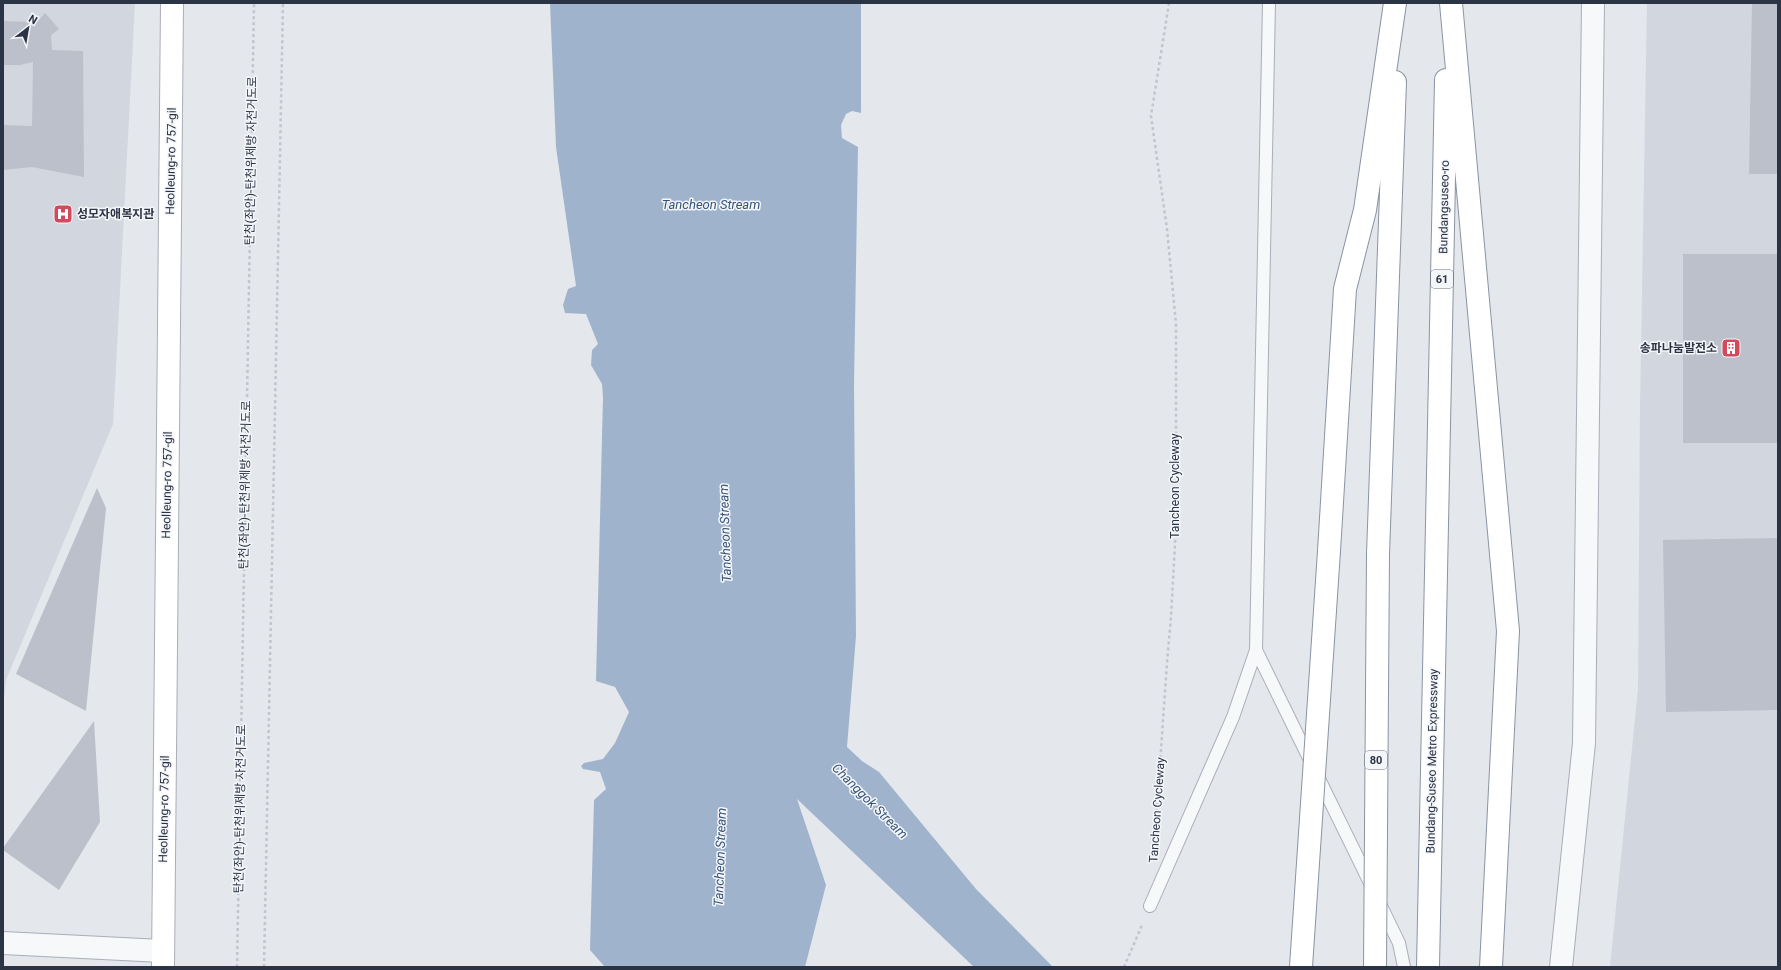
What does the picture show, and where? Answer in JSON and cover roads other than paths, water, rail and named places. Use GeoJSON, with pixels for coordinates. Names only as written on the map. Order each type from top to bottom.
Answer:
{"type":"FeatureCollection","features":[{"type":"Feature","properties":{"kind":"main road","name":"Heolleung-ro 757-gil"},"geometry":{"type":"LineString","coordinates":[[162,959],[172,3]]}},
{"type":"Feature","properties":{"kind":"main road"},"geometry":{"type":"LineString","coordinates":[[1301,967],[1345,290],[1365,210],[1395,3]]}},
{"type":"Feature","properties":{"kind":"main road","name":"80"},"geometry":{"type":"LineString","coordinates":[[1374,967],[1378,554],[1398,3]]}},
{"type":"Feature","properties":{"kind":"main road","name":"Bundangsuseo-ro"},"geometry":{"type":"LineString","coordinates":[[1437,555],[1448,3]]}},
{"type":"Feature","properties":{"kind":"main road"},"geometry":{"type":"LineString","coordinates":[[1451,3],[1508,631],[1491,967]]}},
{"type":"Feature","properties":{"kind":"main road","name":"Bundang-Suseo Metro Expressway"},"geometry":{"type":"LineString","coordinates":[[1428,967],[1437,555]]}},
{"type":"Feature","properties":{"kind":"street"},"geometry":{"type":"LineString","coordinates":[[1561,967],[1584,743],[1593,3]]}},
{"type":"Feature","properties":{"kind":"street"},"geometry":{"type":"LineString","coordinates":[[3,943],[162,959]]}},
{"type":"Feature","properties":{"kind":"lane"},"geometry":{"type":"LineString","coordinates":[[1150,906],[1234,717],[1256,650],[1269,3]]}},
{"type":"Feature","properties":{"kind":"lane"},"geometry":{"type":"LineString","coordinates":[[1256,650],[1399,942],[1404,967]]}},
{"type":"Feature","properties":{"kind":"water","name":"Tancheon Stream"},"geometry":{"type":"Polygon","coordinates":[[[550,3],[861,3],[861,113],[852,111],[846,114],[841,125],[842,138],[858,147],[854,385],[856,636],[847,747],[862,761],[879,772],[976,889],[1053,967],[974,967],[797,799],[826,885],[805,967],[605,967],[590,950],[594,800],[606,789],[600,772],[583,769],[581,766],[584,763],[603,759],[615,743],[629,712],[615,687],[596,681],[603,397],[602,384],[591,365],[592,350],[598,344],[586,314],[565,313],[563,305],[568,289],[576,286],[556,147],[550,3]]]}},
{"type":"Feature","properties":{"kind":"place","name":"성모자애복지관"},"geometry":{"type":"Point","coordinates":[63,214]}},
{"type":"Feature","properties":{"kind":"place","name":"송파나눔발전소"},"geometry":{"type":"Point","coordinates":[1731,348]}},
{"type":"Feature","properties":{"kind":"water label","name":"Changgok Stream"},"geometry":{"type":"Point","coordinates":[870,801]}}]}
